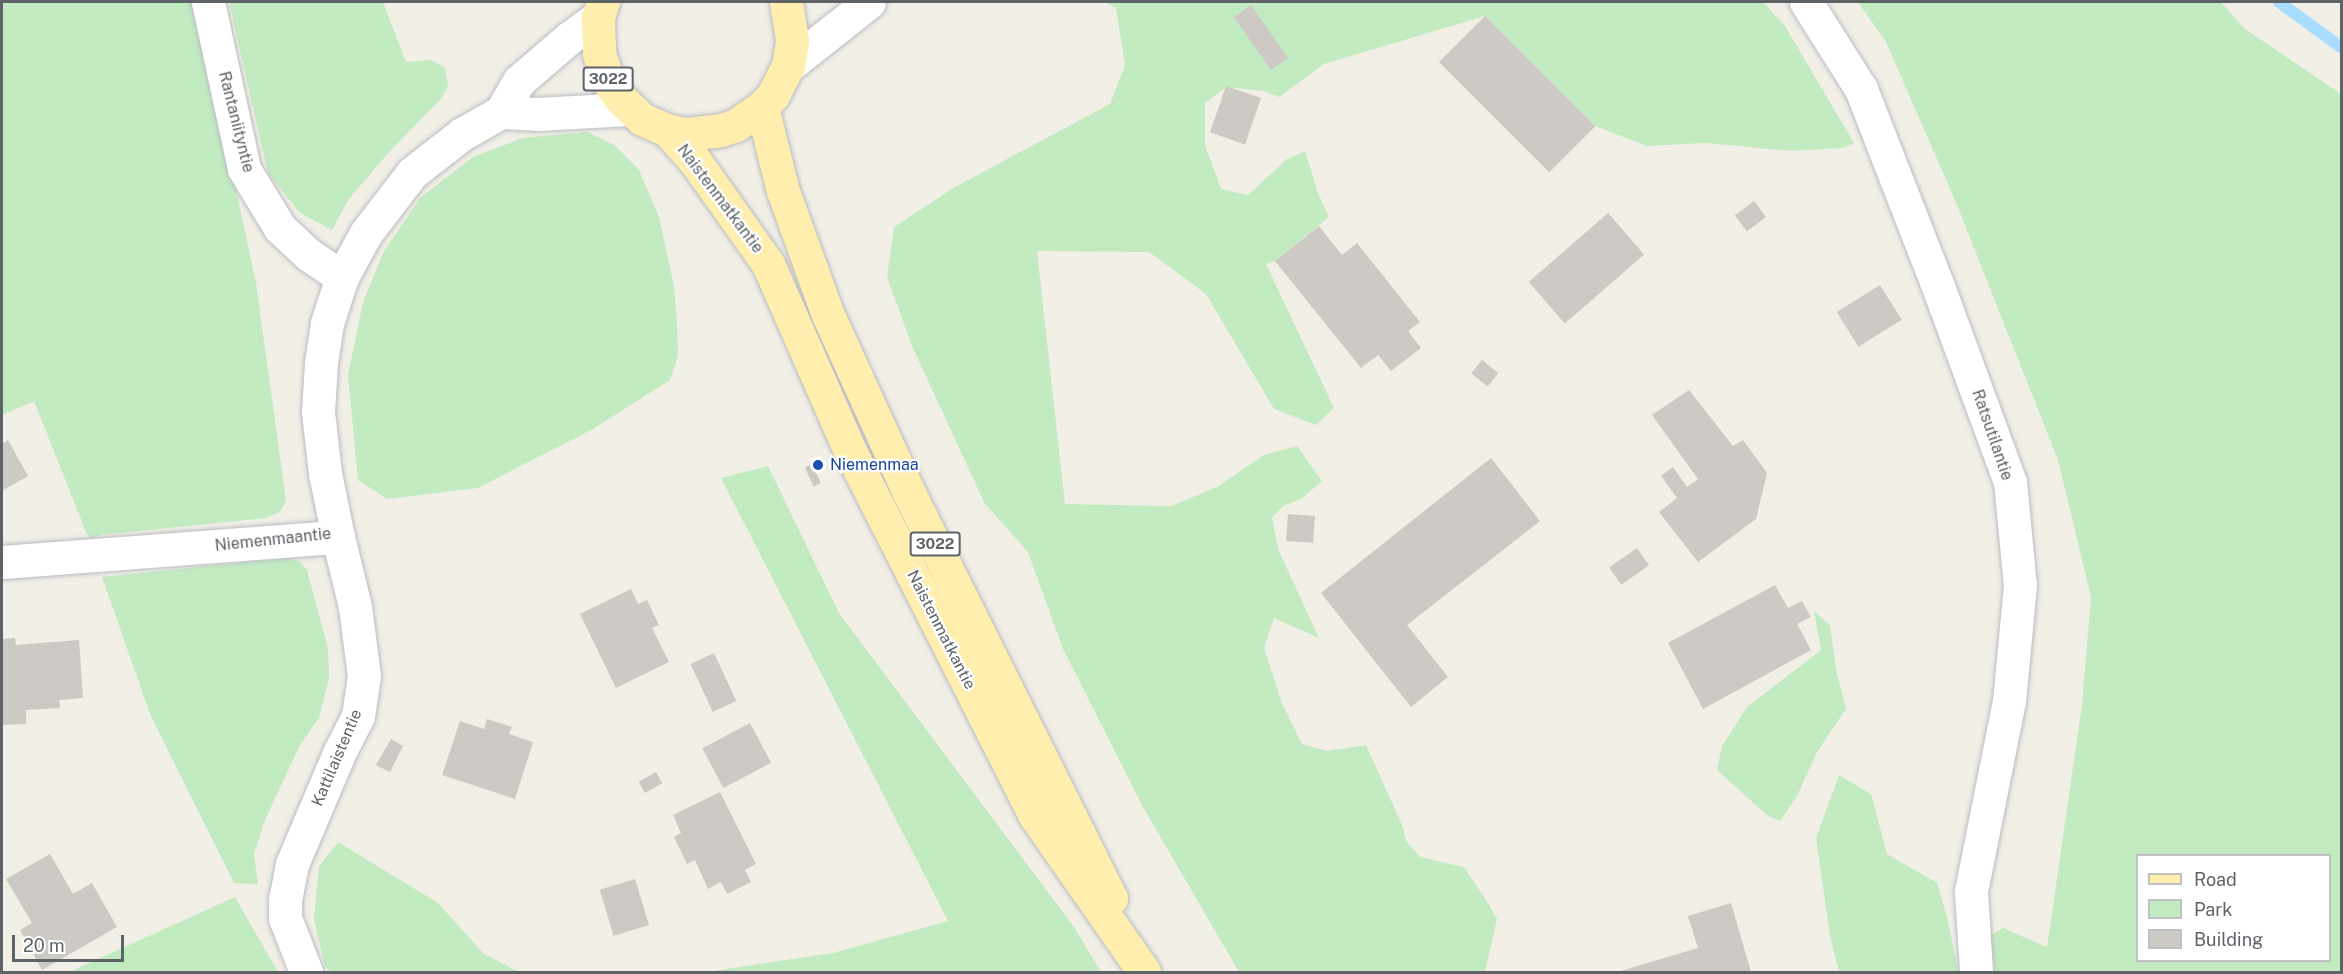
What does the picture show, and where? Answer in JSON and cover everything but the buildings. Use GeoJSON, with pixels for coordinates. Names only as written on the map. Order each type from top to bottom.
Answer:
{"type":"FeatureCollection","features":[{"type":"Feature","properties":{"kind":"main road","name":"3022"},"geometry":{"type":"LineString","coordinates":[[601,9],[599,54],[603,69],[615,91],[630,109],[642,118],[667,130],[685,134],[721,130],[736,125],[762,106],[773,94],[788,66],[792,40],[786,2]]}},
{"type":"Feature","properties":{"kind":"main road","name":"Naistenmatkantie"},"geometry":{"type":"LineString","coordinates":[[762,106],[783,191],[828,315],[909,493],[1101,873],[1143,970]]}},
{"type":"Feature","properties":{"kind":"main road","name":"Naistenmatkantie"},"geometry":{"type":"LineString","coordinates":[[667,130],[701,169],[768,264],[850,451],[1036,817],[1143,970]]}},
{"type":"Feature","properties":{"kind":"street","name":"Rantaniityntie"},"geometry":{"type":"LineString","coordinates":[[208,2],[244,169],[280,228],[309,255],[342,277]]}},
{"type":"Feature","properties":{"kind":"street"},"geometry":{"type":"LineString","coordinates":[[788,66],[869,2]]}},
{"type":"Feature","properties":{"kind":"street","name":"Ratsutilantie"},"geometry":{"type":"LineString","coordinates":[[1806,2],[1861,89],[1936,281],[2010,482],[2020,585],[2009,701],[1971,892],[1976,972]]}},
{"type":"Feature","properties":{"kind":"street"},"geometry":{"type":"LineString","coordinates":[[601,9],[519,81],[501,112],[537,114],[630,109]]}},
{"type":"Feature","properties":{"kind":"street","name":"Niemenmaantie"},"geometry":{"type":"LineString","coordinates":[[2,562],[338,537],[325,473],[318,412],[327,323],[342,277],[366,233],[412,173],[462,134],[501,112]]}},
{"type":"Feature","properties":{"kind":"street","name":"Kattilaistentie"},"geometry":{"type":"LineString","coordinates":[[306,972],[288,927],[285,899],[292,864],[357,716],[364,676],[355,607],[338,537]]}},
{"type":"Feature","properties":{"kind":"green space"},"geometry":{"type":"Polygon","coordinates":[[[2,2],[196,2],[256,283],[286,500],[280,512],[265,518],[100,535],[91,539],[86,532],[34,401],[2,415],[2,2]]]}},
{"type":"Feature","properties":{"kind":"green space"},"geometry":{"type":"Polygon","coordinates":[[[229,2],[383,2],[406,62],[431,60],[445,68],[448,86],[441,99],[390,151],[348,200],[332,230],[300,213],[268,173],[229,2]]]}},
{"type":"Feature","properties":{"kind":"green space"},"geometry":{"type":"Polygon","coordinates":[[[1104,2],[1763,2],[1785,26],[1854,143],[1843,148],[1792,151],[1706,143],[1647,146],[1595,126],[1485,16],[1324,64],[1279,97],[1263,91],[1226,87],[1205,103],[1205,145],[1221,189],[1248,195],[1287,159],[1305,151],[1318,193],[1329,217],[1275,261],[1266,264],[1334,408],[1316,425],[1274,409],[1206,294],[1149,252],[1037,251],[1065,504],[1171,506],[1217,487],[1264,455],[1297,446],[1322,481],[1301,499],[1283,506],[1272,517],[1278,549],[1319,638],[1274,618],[1264,648],[1282,703],[1302,744],[1327,751],[1366,745],[1403,827],[1406,841],[1420,857],[1464,867],[1497,919],[1485,972],[1239,972],[1143,807],[1063,649],[1028,552],[985,504],[912,346],[887,277],[894,227],[955,187],[1110,104],[1125,65],[1116,8],[1104,2]]]}},
{"type":"Feature","properties":{"kind":"green space"},"geometry":{"type":"Polygon","coordinates":[[[1858,2],[2221,2],[2245,29],[2341,94],[2341,972],[1995,972],[1990,936],[2003,928],[2047,947],[2082,705],[2091,597],[2058,460],[1957,205],[1886,42],[1858,2]]]}},
{"type":"Feature","properties":{"kind":"green space"},"geometry":{"type":"Polygon","coordinates":[[[587,132],[614,145],[639,170],[659,217],[674,286],[677,323],[678,356],[670,380],[593,429],[478,488],[387,499],[358,480],[348,375],[363,302],[384,251],[421,197],[473,157],[522,138],[587,132]]]}},
{"type":"Feature","properties":{"kind":"green space"},"geometry":{"type":"Polygon","coordinates":[[[768,466],[839,613],[1074,927],[1101,972],[706,972],[833,953],[948,921],[721,478],[768,466]]]}},
{"type":"Feature","properties":{"kind":"green space"},"geometry":{"type":"Polygon","coordinates":[[[285,558],[299,561],[307,570],[328,648],[329,678],[319,718],[300,745],[265,820],[254,854],[258,884],[234,883],[150,714],[102,577],[285,558]]]}},
{"type":"Feature","properties":{"kind":"green space"},"geometry":{"type":"Polygon","coordinates":[[[1814,611],[1830,625],[1836,669],[1846,709],[1817,752],[1797,796],[1780,821],[1768,816],[1717,770],[1722,746],[1747,707],[1821,650],[1814,611]]]}},
{"type":"Feature","properties":{"kind":"green space"},"geometry":{"type":"Polygon","coordinates":[[[1839,775],[1871,794],[1887,854],[1937,883],[1948,920],[1958,972],[1839,972],[1830,936],[1816,838],[1839,775]]]}},
{"type":"Feature","properties":{"kind":"green space"},"geometry":{"type":"Polygon","coordinates":[[[338,842],[438,903],[484,954],[519,972],[332,972],[325,967],[314,919],[319,866],[338,842]]]}},
{"type":"Feature","properties":{"kind":"green space"},"geometry":{"type":"Polygon","coordinates":[[[235,897],[278,972],[69,972],[235,897]]]}},
{"type":"Feature","properties":{"kind":"waterway"},"geometry":{"type":"LineString","coordinates":[[2279,2],[2342,48]]}},
{"type":"Feature","properties":{"kind":"place","name":"Niemenmaa"},"geometry":{"type":"Point","coordinates":[818,465]}}]}
